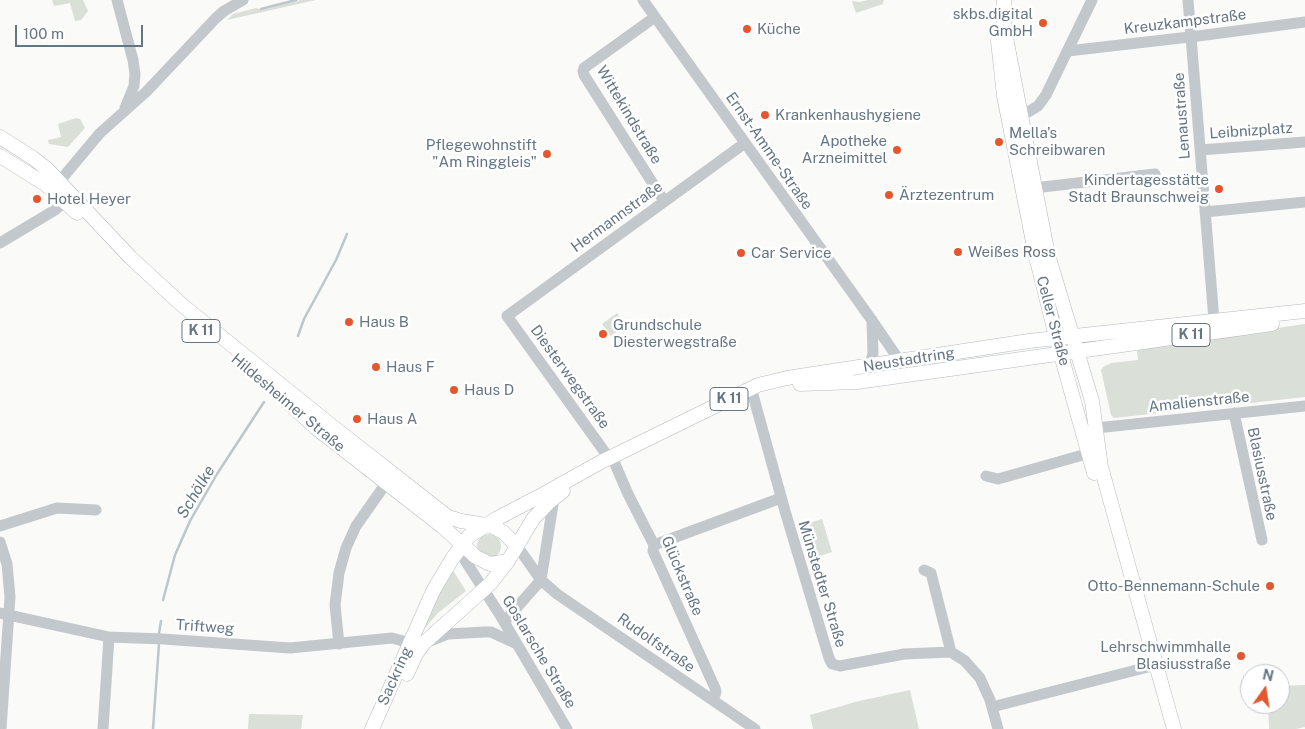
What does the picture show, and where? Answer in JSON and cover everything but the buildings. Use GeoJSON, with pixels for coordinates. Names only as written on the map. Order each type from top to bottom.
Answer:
{"type":"FeatureCollection","features":[{"type":"Feature","properties":{"kind":"main road","name":"Celler Straße"},"geometry":{"type":"LineString","coordinates":[[997,0],[1000,68],[1014,115],[1023,158],[1034,244],[1056,337],[1075,404],[1092,450],[1165,729]]}},
{"type":"Feature","properties":{"kind":"main road","name":"Celler Straße"},"geometry":{"type":"LineString","coordinates":[[1004,0],[1014,115]]}},
{"type":"Feature","properties":{"kind":"main road","name":"K 11"},"geometry":{"type":"LineString","coordinates":[[0,138],[36,160],[56,186]]}},
{"type":"Feature","properties":{"kind":"main road","name":"K 11"},"geometry":{"type":"LineString","coordinates":[[0,156],[56,186]]}},
{"type":"Feature","properties":{"kind":"main road","name":"Celler Straße"},"geometry":{"type":"LineString","coordinates":[[1026,175],[1034,188],[1048,255],[1092,401],[1096,428]]}},
{"type":"Feature","properties":{"kind":"main road","name":"Hildesheimer Straße"},"geometry":{"type":"LineString","coordinates":[[56,186],[175,310],[280,394],[316,428],[387,482],[462,544]]}},
{"type":"Feature","properties":{"kind":"main road","name":"Hildesheimer Straße"},"geometry":{"type":"LineString","coordinates":[[68,198],[182,305],[441,512],[456,520],[485,525]]}},
{"type":"Feature","properties":{"kind":"main road","name":"Neustadtring"},"geometry":{"type":"LineString","coordinates":[[554,498],[612,461],[758,385],[775,380],[1056,337],[1305,311]]}},
{"type":"Feature","properties":{"kind":"main road","name":"Neustadtring"},"geometry":{"type":"LineString","coordinates":[[485,525],[612,461],[753,395],[766,391],[808,383],[843,383],[884,378],[1305,319]]}},
{"type":"Feature","properties":{"kind":"main road","name":"Celler Straße"},"geometry":{"type":"LineString","coordinates":[[1075,404],[1090,424],[1096,428]]}},
{"type":"Feature","properties":{"kind":"main road"},"geometry":{"type":"LineString","coordinates":[[1092,450],[1090,436],[1096,428]]}},
{"type":"Feature","properties":{"kind":"main road","name":"Celler Straße"},"geometry":{"type":"LineString","coordinates":[[1092,450],[1101,467],[1174,729]]}},
{"type":"Feature","properties":{"kind":"main road","name":"K 11"},"geometry":{"type":"LineString","coordinates":[[462,544],[476,557],[486,563],[494,564],[508,561],[533,519],[554,498]]}},
{"type":"Feature","properties":{"kind":"main road","name":"K 11"},"geometry":{"type":"LineString","coordinates":[[485,525],[503,532],[517,546]]}},
{"type":"Feature","properties":{"kind":"main road"},"geometry":{"type":"LineString","coordinates":[[462,544],[485,525]]}},
{"type":"Feature","properties":{"kind":"main road","name":"Sackring"},"geometry":{"type":"LineString","coordinates":[[382,729],[414,646],[419,622],[436,586],[462,544]]}},
{"type":"Feature","properties":{"kind":"main road"},"geometry":{"type":"LineString","coordinates":[[414,646],[433,634],[484,590],[508,561]]}},
{"type":"Feature","properties":{"kind":"main road","name":"Sackring"},"geometry":{"type":"LineString","coordinates":[[372,729],[414,646]]}},
{"type":"Feature","properties":{"kind":"street"},"geometry":{"type":"LineString","coordinates":[[117,0],[134,63],[135,74],[134,86],[124,110]]}},
{"type":"Feature","properties":{"kind":"street"},"geometry":{"type":"LineString","coordinates":[[56,186],[100,132],[146,92],[216,18],[243,0]]}},
{"type":"Feature","properties":{"kind":"street","name":"Ernst-Amme-Straße"},"geometry":{"type":"LineString","coordinates":[[643,0],[872,319],[899,361]]}},
{"type":"Feature","properties":{"kind":"street"},"geometry":{"type":"LineString","coordinates":[[1014,115],[1028,112],[1038,106],[1068,51],[1092,0]]}},
{"type":"Feature","properties":{"kind":"street","name":"Lenaustraße"},"geometry":{"type":"LineString","coordinates":[[1188,0],[1214,320]]}},
{"type":"Feature","properties":{"kind":"street","name":"Wittekindstraße"},"geometry":{"type":"LineString","coordinates":[[656,17],[584,68],[584,75],[664,201]]}},
{"type":"Feature","properties":{"kind":"street","name":"Kreuzkampstraße"},"geometry":{"type":"LineString","coordinates":[[1068,51],[1305,22]]}},
{"type":"Feature","properties":{"kind":"street","name":"Leibnizplatz"},"geometry":{"type":"LineString","coordinates":[[1200,150],[1305,142]]}},
{"type":"Feature","properties":{"kind":"street","name":"Hermannstraße"},"geometry":{"type":"LineString","coordinates":[[506,316],[744,143]]}},
{"type":"Feature","properties":{"kind":"street"},"geometry":{"type":"LineString","coordinates":[[1034,188],[1155,174]]}},
{"type":"Feature","properties":{"kind":"street"},"geometry":{"type":"LineString","coordinates":[[0,243],[55,210],[68,198]]}},
{"type":"Feature","properties":{"kind":"street"},"geometry":{"type":"LineString","coordinates":[[1205,212],[1305,202]]}},
{"type":"Feature","properties":{"kind":"street","name":"Diesterwegstraße"},"geometry":{"type":"LineString","coordinates":[[506,316],[612,461]]}},
{"type":"Feature","properties":{"kind":"street"},"geometry":{"type":"LineString","coordinates":[[870,366],[873,353],[872,319]]}},
{"type":"Feature","properties":{"kind":"street"},"geometry":{"type":"LineString","coordinates":[[884,378],[895,374],[899,368],[899,361]]}},
{"type":"Feature","properties":{"kind":"street","name":"Münstedter Straße"},"geometry":{"type":"LineString","coordinates":[[753,395],[781,498],[828,658],[832,664],[840,666],[884,656],[951,652]]}},
{"type":"Feature","properties":{"kind":"street","name":"Amalienstraße"},"geometry":{"type":"LineString","coordinates":[[1096,428],[1305,406]]}},
{"type":"Feature","properties":{"kind":"street","name":"Blasiusstraße"},"geometry":{"type":"LineString","coordinates":[[1234,413],[1262,540]]}},
{"type":"Feature","properties":{"kind":"street"},"geometry":{"type":"LineString","coordinates":[[986,476],[998,479],[1092,450]]}},
{"type":"Feature","properties":{"kind":"street","name":"Glückstraße"},"geometry":{"type":"LineString","coordinates":[[612,461],[654,545],[653,552],[715,688],[716,692],[713,700]]}},
{"type":"Feature","properties":{"kind":"street"},"geometry":{"type":"LineString","coordinates":[[339,644],[335,605],[339,573],[346,548],[356,526],[387,482]]}},
{"type":"Feature","properties":{"kind":"street"},"geometry":{"type":"LineString","coordinates":[[504,622],[541,580],[554,498]]}},
{"type":"Feature","properties":{"kind":"street"},"geometry":{"type":"LineString","coordinates":[[654,545],[781,498]]}},
{"type":"Feature","properties":{"kind":"street"},"geometry":{"type":"LineString","coordinates":[[0,526],[57,508],[96,510]]}},
{"type":"Feature","properties":{"kind":"street"},"geometry":{"type":"LineString","coordinates":[[0,542],[9,578],[5,614],[1,729]]}},
{"type":"Feature","properties":{"kind":"street","name":"Goslarsche Straße"},"geometry":{"type":"LineString","coordinates":[[462,544],[461,554],[504,622],[567,729]]}},
{"type":"Feature","properties":{"kind":"street","name":"Rudolfstraße"},"geometry":{"type":"LineString","coordinates":[[517,546],[541,580],[557,594],[755,729]]}},
{"type":"Feature","properties":{"kind":"street"},"geometry":{"type":"LineString","coordinates":[[924,570],[931,574],[951,652],[966,661],[976,672],[986,690],[998,729]]}},
{"type":"Feature","properties":{"kind":"street","name":"Triftweg"},"geometry":{"type":"LineString","coordinates":[[5,614],[109,637],[290,648],[392,638],[414,646]]}},
{"type":"Feature","properties":{"kind":"street"},"geometry":{"type":"LineString","coordinates":[[414,646],[448,634],[484,632],[491,632],[517,644]]}},
{"type":"Feature","properties":{"kind":"street"},"geometry":{"type":"LineString","coordinates":[[103,729],[109,637]]}},
{"type":"Feature","properties":{"kind":"street"},"geometry":{"type":"LineString","coordinates":[[992,707],[1148,667]]}},
{"type":"Feature","properties":{"kind":"shaded area"},"geometry":{"type":"Polygon","coordinates":[[[52,0],[83,0],[88,11],[81,20],[75,21],[70,3],[54,6],[52,0]]]}},
{"type":"Feature","properties":{"kind":"shaded area"},"geometry":{"type":"Polygon","coordinates":[[[301,0],[316,0],[227,20],[233,14],[256,8],[262,10],[301,0]]]}},
{"type":"Feature","properties":{"kind":"shaded area"},"geometry":{"type":"Polygon","coordinates":[[[884,0],[883,4],[856,13],[852,1],[884,0]]]}},
{"type":"Feature","properties":{"kind":"shaded area"},"geometry":{"type":"Polygon","coordinates":[[[76,118],[80,119],[85,128],[68,147],[49,144],[48,140],[61,137],[58,124],[76,118]]]}},
{"type":"Feature","properties":{"kind":"shaded area"},"geometry":{"type":"Polygon","coordinates":[[[617,313],[626,326],[611,336],[602,324],[617,313]]]}},
{"type":"Feature","properties":{"kind":"shaded area"},"geometry":{"type":"Polygon","coordinates":[[[1305,324],[1305,397],[1114,418],[1111,415],[1101,370],[1111,363],[1138,360],[1137,351],[1157,345],[1305,324]]]}},
{"type":"Feature","properties":{"kind":"shaded area"},"geometry":{"type":"Polygon","coordinates":[[[822,519],[832,552],[810,559],[800,526],[822,519]]]}},
{"type":"Feature","properties":{"kind":"shaded area"},"geometry":{"type":"Polygon","coordinates":[[[489,534],[494,535],[500,541],[500,551],[494,557],[489,558],[484,557],[478,551],[477,546],[478,541],[484,535],[489,534]]]}},
{"type":"Feature","properties":{"kind":"shaded area"},"geometry":{"type":"Polygon","coordinates":[[[452,569],[466,591],[438,613],[423,630],[423,622],[452,569]]]}},
{"type":"Feature","properties":{"kind":"shaded area"},"geometry":{"type":"Polygon","coordinates":[[[1305,685],[1305,727],[1269,729],[1268,714],[1290,714],[1290,686],[1305,685]]]}},
{"type":"Feature","properties":{"kind":"shaded area"},"geometry":{"type":"Polygon","coordinates":[[[910,690],[919,729],[813,729],[810,715],[859,701],[910,690]]]}},
{"type":"Feature","properties":{"kind":"shaded area"},"geometry":{"type":"Polygon","coordinates":[[[249,714],[303,715],[301,729],[248,729],[249,714]]]}},
{"type":"Feature","properties":{"kind":"waterway"},"geometry":{"type":"LineString","coordinates":[[261,9],[296,0]]}},
{"type":"Feature","properties":{"kind":"waterway","name":"Schölke"},"geometry":{"type":"LineString","coordinates":[[298,336],[304,319],[336,260],[347,234]]}},
{"type":"Feature","properties":{"kind":"waterway","name":"Schölke"},"geometry":{"type":"LineString","coordinates":[[163,600],[175,555],[190,521],[217,474],[264,402]]}},
{"type":"Feature","properties":{"kind":"waterway","name":"Schölke"},"geometry":{"type":"LineString","coordinates":[[159,633],[161,621]]}},
{"type":"Feature","properties":{"kind":"waterway","name":"Schölke"},"geometry":{"type":"LineString","coordinates":[[153,729],[159,644]]}},
{"type":"Feature","properties":{"kind":"place","name":"skbs.digital GmbH"},"geometry":{"type":"Point","coordinates":[1043,23]}},
{"type":"Feature","properties":{"kind":"place","name":"Küche"},"geometry":{"type":"Point","coordinates":[747,29]}},
{"type":"Feature","properties":{"kind":"place","name":"Krankenhaushygiene"},"geometry":{"type":"Point","coordinates":[765,115]}},
{"type":"Feature","properties":{"kind":"place","name":"Mella's Schreibwaren"},"geometry":{"type":"Point","coordinates":[999,142]}},
{"type":"Feature","properties":{"kind":"place","name":"Apotheke Arzneimittel"},"geometry":{"type":"Point","coordinates":[897,150]}},
{"type":"Feature","properties":{"kind":"place","name":"Pflegewohnstift \"Am Ringgleis\""},"geometry":{"type":"Point","coordinates":[547,154]}},
{"type":"Feature","properties":{"kind":"place","name":"Kindertagesstätte Stadt Braunschweig"},"geometry":{"type":"Point","coordinates":[1219,189]}},
{"type":"Feature","properties":{"kind":"place","name":"Ärztezentrum"},"geometry":{"type":"Point","coordinates":[889,195]}},
{"type":"Feature","properties":{"kind":"place","name":"Hotel Heyer"},"geometry":{"type":"Point","coordinates":[37,199]}},
{"type":"Feature","properties":{"kind":"place","name":"Weißes Ross"},"geometry":{"type":"Point","coordinates":[958,252]}},
{"type":"Feature","properties":{"kind":"place","name":"Car Service"},"geometry":{"type":"Point","coordinates":[741,253]}},
{"type":"Feature","properties":{"kind":"place","name":"Haus B"},"geometry":{"type":"Point","coordinates":[349,322]}},
{"type":"Feature","properties":{"kind":"place","name":"Grundschule Diesterwegstraße"},"geometry":{"type":"Point","coordinates":[603,334]}},
{"type":"Feature","properties":{"kind":"place","name":"Haus F"},"geometry":{"type":"Point","coordinates":[376,367]}},
{"type":"Feature","properties":{"kind":"place","name":"Haus D"},"geometry":{"type":"Point","coordinates":[454,390]}},
{"type":"Feature","properties":{"kind":"place","name":"Haus A"},"geometry":{"type":"Point","coordinates":[357,419]}},
{"type":"Feature","properties":{"kind":"place","name":"Otto-Bennemann-Schule"},"geometry":{"type":"Point","coordinates":[1270,586]}},
{"type":"Feature","properties":{"kind":"place","name":"Lehrschwimmhalle Blasiusstraße"},"geometry":{"type":"Point","coordinates":[1241,656]}}]}
